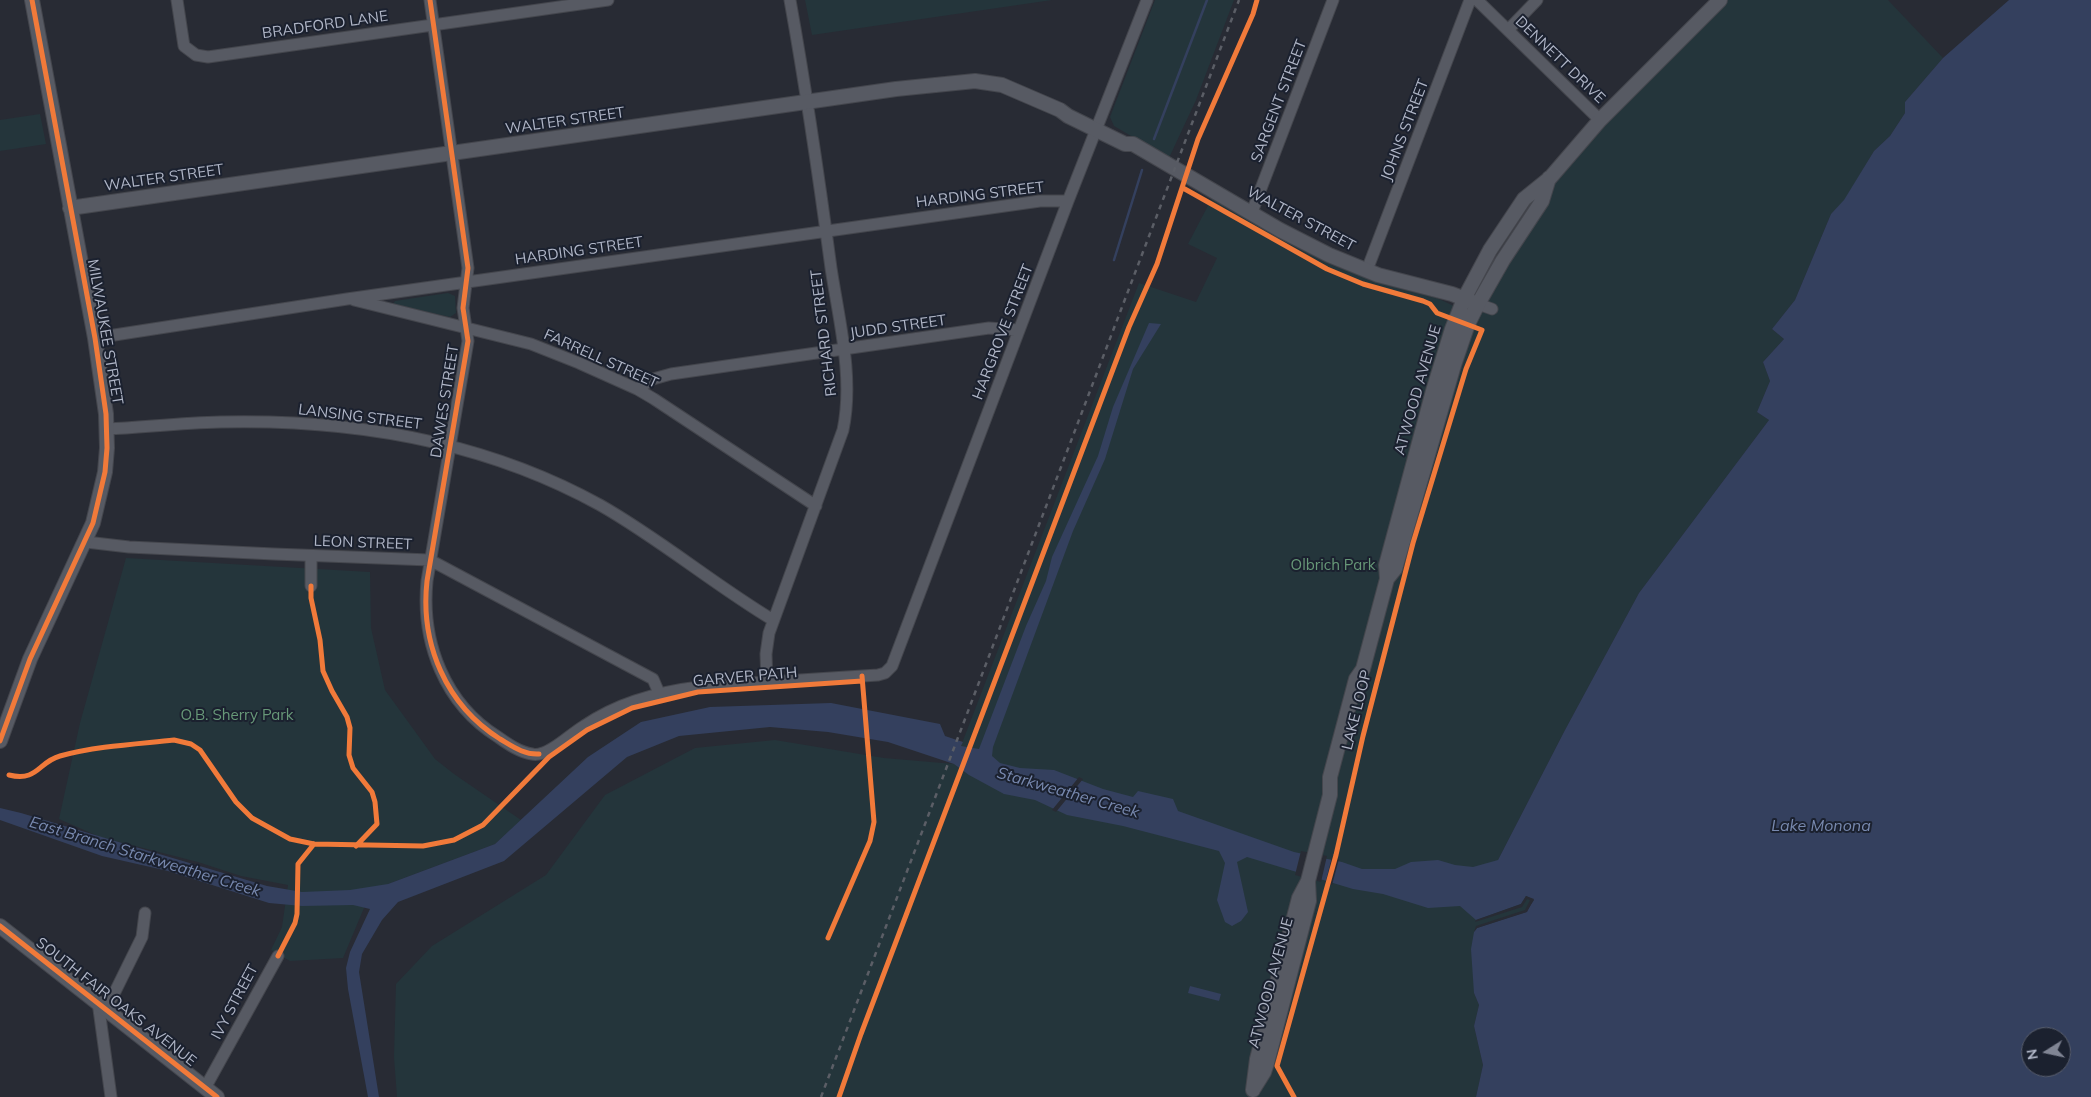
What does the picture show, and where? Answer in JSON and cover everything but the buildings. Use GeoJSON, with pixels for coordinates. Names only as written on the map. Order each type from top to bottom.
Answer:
{"type":"FeatureCollection","features":[{"type":"Feature","properties":{"kind":"street","name":"MILWAUKEE STREET"},"geometry":{"type":"LineString","coordinates":[[0,741],[30,659],[94,523],[105,472],[107,429],[95,338],[32,0]]}},
{"type":"Feature","properties":{"kind":"street","name":"BRADFORD LANE"},"geometry":{"type":"LineString","coordinates":[[177,0],[184,46],[196,55],[208,57],[608,0]]}},
{"type":"Feature","properties":{"kind":"street","name":"DAWES STREET"},"geometry":{"type":"LineString","coordinates":[[430,0],[468,268],[463,308],[468,341],[425,597],[427,632],[434,657],[451,691],[466,711],[487,730],[516,749],[532,754],[547,751],[608,712],[659,694]]}},
{"type":"Feature","properties":{"kind":"street","name":"RICHARD STREET"},"geometry":{"type":"LineString","coordinates":[[767,682],[766,654],[769,633],[845,423],[848,383],[808,102],[790,0]]}},
{"type":"Feature","properties":{"kind":"street","name":"HARGROVE STREET"},"geometry":{"type":"LineString","coordinates":[[767,682],[878,675],[886,672],[892,666],[1068,201],[1147,0]]}},
{"type":"Feature","properties":{"kind":"street","name":"SARGENT STREET"},"geometry":{"type":"LineString","coordinates":[[1252,212],[1333,0]]}},
{"type":"Feature","properties":{"kind":"street","name":"JOHNS STREET"},"geometry":{"type":"LineString","coordinates":[[1368,270],[1470,0]]}},
{"type":"Feature","properties":{"kind":"street","name":"DENNETT DRIVE"},"geometry":{"type":"LineString","coordinates":[[1477,0],[1600,120]]}},
{"type":"Feature","properties":{"kind":"street"},"geometry":{"type":"LineString","coordinates":[[1508,30],[1537,0]]}},
{"type":"Feature","properties":{"kind":"street","name":"ATWOOD AVENUE"},"geometry":{"type":"LineString","coordinates":[[1251,1093],[1254,1070],[1299,898],[1308,881],[1330,795],[1330,777],[1356,679],[1363,669],[1387,578],[1386,565],[1433,392],[1452,330],[1464,299],[1490,250],[1524,200],[1550,178],[1600,120],[1720,0]]}},
{"type":"Feature","properties":{"kind":"street","name":"WALTER STREET"},"geometry":{"type":"LineString","coordinates":[[70,208],[808,102],[969,81],[1002,85],[1060,110],[1068,116],[1128,136],[1132,144],[1316,249],[1368,270],[1492,309]]}},
{"type":"Feature","properties":{"kind":"street","name":"ATWOOD AVENUE"},"geometry":{"type":"LineString","coordinates":[[1387,578],[1395,569],[1454,365],[1478,304],[1518,236],[1542,201],[1550,178]]}},
{"type":"Feature","properties":{"kind":"street","name":"HARDING STREET"},"geometry":{"type":"LineString","coordinates":[[95,338],[348,299],[1040,201],[1068,201]]}},
{"type":"Feature","properties":{"kind":"street","name":"FARRELL STREET"},"geometry":{"type":"LineString","coordinates":[[348,299],[531,344],[579,362],[637,389],[701,429],[816,506]]}},
{"type":"Feature","properties":{"kind":"street","name":"JUDD STREET"},"geometry":{"type":"LineString","coordinates":[[637,389],[652,379],[671,374],[990,328],[1019,330]]}},
{"type":"Feature","properties":{"kind":"street","name":"LANSING STREET"},"geometry":{"type":"LineString","coordinates":[[107,429],[213,422],[299,424],[373,431],[450,445],[543,477],[598,504],[650,536],[739,599],[773,620]]}},
{"type":"Feature","properties":{"kind":"street","name":"LEON STREET"},"geometry":{"type":"LineString","coordinates":[[86,542],[311,556],[430,560],[653,679],[659,694]]}},
{"type":"Feature","properties":{"kind":"street"},"geometry":{"type":"LineString","coordinates":[[311,556],[311,586]]}},
{"type":"Feature","properties":{"kind":"street"},"geometry":{"type":"LineString","coordinates":[[659,694],[694,687],[767,682]]}},
{"type":"Feature","properties":{"kind":"street"},"geometry":{"type":"LineString","coordinates":[[111,1097],[102,1005],[142,938],[145,913]]}},
{"type":"Feature","properties":{"kind":"street","name":"SOUTH FAIR OAKS AVENUE"},"geometry":{"type":"LineString","coordinates":[[0,926],[217,1097]]}},
{"type":"Feature","properties":{"kind":"street","name":"IVY STREET"},"geometry":{"type":"LineString","coordinates":[[205,1088],[278,956]]}},
{"type":"Feature","properties":{"kind":"green space"},"geometry":{"type":"Polygon","coordinates":[[[805,0],[1052,0],[812,35],[805,0]]]}},
{"type":"Feature","properties":{"kind":"green space"},"geometry":{"type":"Polygon","coordinates":[[[1155,0],[1234,0],[1196,100],[1169,158],[1114,126],[1110,117],[1155,0]]]}},
{"type":"Feature","properties":{"kind":"green space","name":"Olbrich Park"},"geometry":{"type":"Polygon","coordinates":[[[1720,0],[1888,0],[1943,58],[1905,102],[1905,113],[1890,136],[1874,151],[1844,201],[1831,214],[1795,300],[1772,329],[1784,339],[1763,362],[1770,381],[1757,412],[1769,420],[1639,593],[1498,860],[1526,896],[1534,899],[1474,993],[1479,1005],[1474,1026],[1483,1065],[1476,1097],[397,1097],[394,1057],[396,984],[432,946],[546,875],[605,795],[695,748],[775,740],[884,758],[954,764],[1139,283],[1196,302],[1217,258],[1188,244],[1212,198],[1332,265],[1386,285],[1437,298],[1477,317],[1550,178],[1720,0]]]}},
{"type":"Feature","properties":{"kind":"green space"},"geometry":{"type":"Polygon","coordinates":[[[40,114],[46,144],[0,151],[0,120],[40,114]]]}},
{"type":"Feature","properties":{"kind":"green space"},"geometry":{"type":"Polygon","coordinates":[[[448,293],[455,296],[456,313],[450,317],[393,304],[395,301],[448,293]]]}},
{"type":"Feature","properties":{"kind":"green space","name":"O.B. Sherry Park"},"geometry":{"type":"Polygon","coordinates":[[[126,558],[370,572],[371,628],[385,690],[435,759],[521,820],[495,844],[388,884],[369,896],[343,958],[290,961],[271,950],[282,927],[288,885],[241,876],[198,862],[100,837],[59,819],[80,723],[126,558]]]}},
{"type":"Feature","properties":{"kind":"water","name":"Lake Monona"},"geometry":{"type":"Polygon","coordinates":[[[2009,0],[2091,0],[2091,1097],[1476,1097],[1483,1065],[1474,1026],[1479,1005],[1474,993],[1471,949],[1474,932],[1477,928],[1526,912],[1534,900],[1526,896],[1521,904],[1476,920],[1460,906],[1428,908],[1383,894],[1353,889],[1247,857],[1237,862],[1248,912],[1241,921],[1232,926],[1225,922],[1217,900],[1225,863],[1219,851],[1123,826],[1067,815],[1035,800],[1004,794],[969,775],[954,764],[888,742],[828,732],[770,727],[679,736],[627,757],[504,861],[398,902],[382,920],[362,954],[359,972],[379,1097],[368,1097],[348,989],[346,968],[350,952],[370,909],[353,905],[302,906],[269,903],[168,871],[102,856],[0,820],[0,808],[267,886],[302,892],[350,890],[388,884],[495,844],[588,757],[641,722],[710,707],[831,703],[940,724],[945,736],[963,742],[961,746],[979,749],[1026,626],[1046,581],[1052,557],[1098,456],[1113,407],[1149,323],[1161,324],[1133,369],[1105,459],[1073,531],[993,747],[992,756],[1000,763],[1020,768],[1054,770],[1103,789],[1133,797],[1138,791],[1173,799],[1178,811],[1294,852],[1342,862],[1362,869],[1395,869],[1411,862],[1438,860],[1455,865],[1473,867],[1498,860],[1639,593],[1769,420],[1757,412],[1770,381],[1763,362],[1784,339],[1772,329],[1795,300],[1831,214],[1844,200],[1874,151],[1890,136],[1905,113],[1905,102],[1943,58],[2009,0]]]}},
{"type":"Feature","properties":{"kind":"water"},"geometry":{"type":"Polygon","coordinates":[[[1190,986],[1221,994],[1219,1001],[1188,993],[1190,986]]]}},
{"type":"Feature","properties":{"kind":"pier"},"geometry":{"type":"Polygon","coordinates":[[[1079,777],[1083,779],[1056,812],[1052,810],[1079,777]]]}},
{"type":"Feature","properties":{"kind":"pier"},"geometry":{"type":"Polygon","coordinates":[[[1301,851],[1327,856],[1321,882],[1295,875],[1301,851]]]}},
{"type":"Feature","properties":{"kind":"pier"},"geometry":{"type":"Polygon","coordinates":[[[1332,857],[1339,859],[1332,885],[1325,884],[1332,857]]]}},
{"type":"Feature","properties":{"kind":"pier"},"geometry":{"type":"Polygon","coordinates":[[[1526,896],[1534,899],[1527,912],[1477,928],[1474,932],[1476,926],[1525,910],[1530,900],[1527,899],[1522,907],[1475,922],[1521,904],[1526,896]]]}},
{"type":"Feature","properties":{"kind":"waterway"},"geometry":{"type":"LineString","coordinates":[[1154,139],[1207,0]]}},
{"type":"Feature","properties":{"kind":"waterway"},"geometry":{"type":"LineString","coordinates":[[1114,260],[1142,170]]}},
{"type":"Feature","properties":{"kind":"railway"},"geometry":{"type":"LineString","coordinates":[[821,1097],[1239,0]]}},
{"type":"Feature","properties":{"kind":"cycle path"},"geometry":{"type":"LineString","coordinates":[[0,741],[30,659],[93,523],[105,472],[107,448],[106,414],[95,338],[32,0]]}},
{"type":"Feature","properties":{"kind":"cycle path"},"geometry":{"type":"LineString","coordinates":[[430,0],[468,268],[463,308],[468,341],[427,581],[428,627],[433,650],[441,671],[451,691],[465,709],[481,725],[500,739],[523,752],[539,754]]}},
{"type":"Feature","properties":{"kind":"cycle path"},"geometry":{"type":"LineString","coordinates":[[839,1097],[861,1034],[1129,327],[1157,264],[1198,139],[1253,14],[1257,0]]}},
{"type":"Feature","properties":{"kind":"cycle path","name":"LAKE LOOP"},"geometry":{"type":"LineString","coordinates":[[1183,188],[1327,269],[1363,284],[1423,301],[1430,304],[1437,313],[1482,330],[1466,369],[1413,543],[1363,736],[1336,855],[1277,1066],[1294,1097]]}},
{"type":"Feature","properties":{"kind":"cycle path"},"geometry":{"type":"LineString","coordinates":[[311,586],[311,598],[320,640],[323,671],[347,717],[350,728],[349,755],[353,768],[372,792],[375,802],[377,824],[356,846]]}},
{"type":"Feature","properties":{"kind":"cycle path"},"geometry":{"type":"LineString","coordinates":[[828,938],[870,841],[874,822],[862,676]]}},
{"type":"Feature","properties":{"kind":"cycle path","name":"GARVER PATH"},"geometry":{"type":"LineString","coordinates":[[9,775],[26,776],[60,756],[88,750],[174,740],[191,744],[200,750],[236,802],[252,818],[290,839],[314,844],[423,846],[454,840],[483,825],[549,757],[587,730],[632,708],[698,692],[862,681]]}},
{"type":"Feature","properties":{"kind":"cycle path"},"geometry":{"type":"LineString","coordinates":[[278,956],[295,923],[297,914],[298,864],[314,844]]}},
{"type":"Feature","properties":{"kind":"cycle path"},"geometry":{"type":"LineString","coordinates":[[0,926],[217,1097]]}},
{"type":"Feature","properties":{"kind":"water label","name":"Starkweather Creek"},"geometry":{"type":"Point","coordinates":[1068,793]}},
{"type":"Feature","properties":{"kind":"water label","name":"East Branch Starkweather Creek"},"geometry":{"type":"Point","coordinates":[145,857]}}]}
